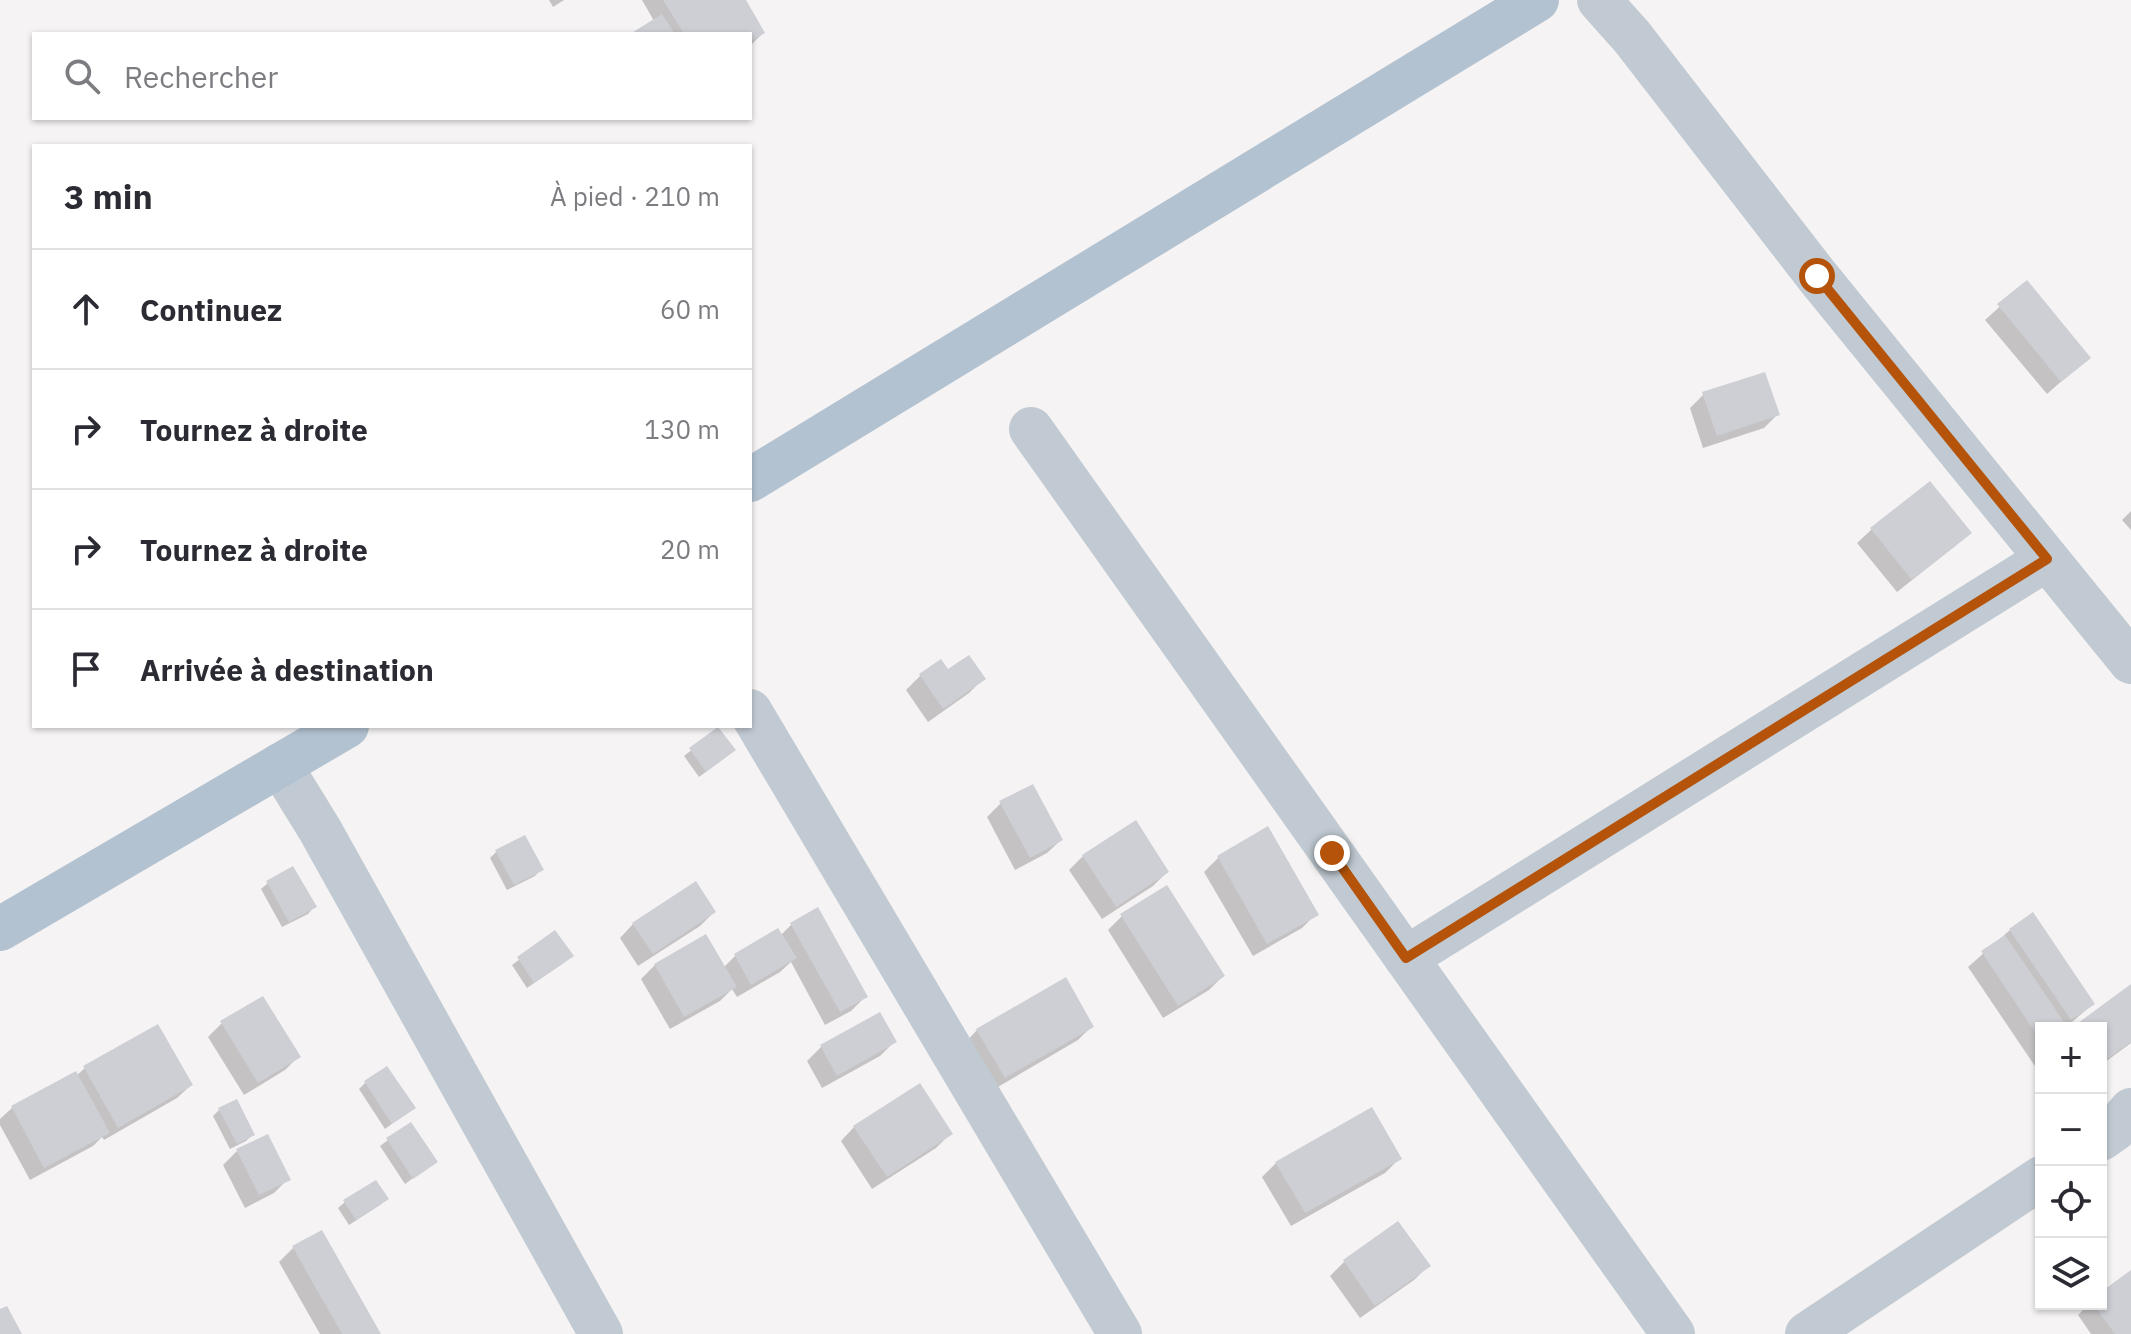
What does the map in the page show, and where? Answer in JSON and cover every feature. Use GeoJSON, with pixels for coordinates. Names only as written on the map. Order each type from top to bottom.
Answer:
{"type":"FeatureCollection","features":[{"type":"Feature","properties":{"kind":"main road"},"geometry":{"type":"LineString","coordinates":[[752,479],[1537,0]]}},
{"type":"Feature","properties":{"kind":"main road"},"geometry":{"type":"LineString","coordinates":[[0,929],[344,728]]}},
{"type":"Feature","properties":{"kind":"street"},"geometry":{"type":"LineString","coordinates":[[1599,0],[1632,37],[1817,276],[2131,662]]}},
{"type":"Feature","properties":{"kind":"street"},"geometry":{"type":"LineString","coordinates":[[1031,429],[1673,1334]]}},
{"type":"Feature","properties":{"kind":"street"},"geometry":{"type":"LineString","coordinates":[[1406,958],[2047,559]]}},
{"type":"Feature","properties":{"kind":"street"},"geometry":{"type":"LineString","coordinates":[[752,714],[1120,1334]]}},
{"type":"Feature","properties":{"kind":"street"},"geometry":{"type":"LineString","coordinates":[[280,765],[320,830],[601,1334]]}},
{"type":"Feature","properties":{"kind":"street"},"geometry":{"type":"LineString","coordinates":[[2107,1135],[2131,1110]]}},
{"type":"Feature","properties":{"kind":"street"},"geometry":{"type":"LineString","coordinates":[[1807,1334],[2035,1182]]}},
{"type":"Feature","properties":{"kind":"building"},"geometry":{"type":"Polygon","coordinates":[[[663,0],[746,0],[765,33],[752,41],[752,32],[683,32],[663,0]]]}},
{"type":"Feature","properties":{"kind":"building"},"geometry":{"type":"Polygon","coordinates":[[[662,14],[674,32],[633,32],[662,14]]]}},
{"type":"Feature","properties":{"kind":"building"},"geometry":{"type":"Polygon","coordinates":[[[2027,280],[2091,358],[2061,382],[1997,304],[2027,280]]]}},
{"type":"Feature","properties":{"kind":"building"},"geometry":{"type":"Polygon","coordinates":[[[1765,372],[1780,415],[1717,436],[1702,392],[1765,372]]]}},
{"type":"Feature","properties":{"kind":"building"},"geometry":{"type":"Polygon","coordinates":[[[1930,481],[1972,533],[1912,580],[1870,528],[1930,481]]]}},
{"type":"Feature","properties":{"kind":"building"},"geometry":{"type":"Polygon","coordinates":[[[969,655],[986,679],[943,709],[919,674],[941,659],[948,669],[969,655]]]}},
{"type":"Feature","properties":{"kind":"building"},"geometry":{"type":"Polygon","coordinates":[[[719,728],[736,750],[706,772],[689,748],[719,728]]]}},
{"type":"Feature","properties":{"kind":"building"},"geometry":{"type":"Polygon","coordinates":[[[1033,784],[1063,840],[1030,858],[999,801],[1033,784]]]}},
{"type":"Feature","properties":{"kind":"building"},"geometry":{"type":"Polygon","coordinates":[[[1136,820],[1169,872],[1116,907],[1082,855],[1136,820]]]}},
{"type":"Feature","properties":{"kind":"building"},"geometry":{"type":"Polygon","coordinates":[[[1268,826],[1319,915],[1267,944],[1217,856],[1268,826]]]}},
{"type":"Feature","properties":{"kind":"building"},"geometry":{"type":"Polygon","coordinates":[[[525,835],[544,870],[514,885],[495,850],[525,835]]]}},
{"type":"Feature","properties":{"kind":"building"},"geometry":{"type":"Polygon","coordinates":[[[293,866],[317,907],[289,922],[266,881],[293,866]]]}},
{"type":"Feature","properties":{"kind":"building"},"geometry":{"type":"Polygon","coordinates":[[[696,881],[716,912],[653,954],[632,923],[696,881]]]}},
{"type":"Feature","properties":{"kind":"building"},"geometry":{"type":"Polygon","coordinates":[[[1167,885],[1225,976],[1178,1006],[1120,914],[1167,885]]]}},
{"type":"Feature","properties":{"kind":"building"},"geometry":{"type":"Polygon","coordinates":[[[818,907],[868,997],[840,1012],[790,923],[818,907]]]}},
{"type":"Feature","properties":{"kind":"building"},"geometry":{"type":"Polygon","coordinates":[[[2033,912],[2095,1004],[2071,1020],[2009,929],[2033,912]]]}},
{"type":"Feature","properties":{"kind":"building"},"geometry":{"type":"Polygon","coordinates":[[[778,928],[797,958],[751,985],[734,954],[778,928]]]}},
{"type":"Feature","properties":{"kind":"building"},"geometry":{"type":"Polygon","coordinates":[[[555,930],[574,956],[534,983],[517,957],[555,930]]]}},
{"type":"Feature","properties":{"kind":"building"},"geometry":{"type":"Polygon","coordinates":[[[706,934],[737,987],[684,1017],[654,964],[706,934]]]}},
{"type":"Feature","properties":{"kind":"building"},"geometry":{"type":"Polygon","coordinates":[[[2005,935],[2064,1022],[2035,1022],[2035,1032],[1981,951],[2005,935]]]}},
{"type":"Feature","properties":{"kind":"building"},"geometry":{"type":"Polygon","coordinates":[[[1066,977],[1094,1027],[1005,1078],[976,1029],[1066,977]]]}},
{"type":"Feature","properties":{"kind":"building"},"geometry":{"type":"Polygon","coordinates":[[[2131,984],[2131,1042],[2107,1059],[2107,1022],[2079,1022],[2131,984]]]}},
{"type":"Feature","properties":{"kind":"building"},"geometry":{"type":"Polygon","coordinates":[[[263,996],[301,1057],[258,1083],[220,1021],[263,996]]]}},
{"type":"Feature","properties":{"kind":"building"},"geometry":{"type":"Polygon","coordinates":[[[880,1012],[897,1042],[837,1076],[820,1045],[880,1012]]]}},
{"type":"Feature","properties":{"kind":"building"},"geometry":{"type":"Polygon","coordinates":[[[158,1024],[193,1085],[118,1128],[83,1066],[158,1024]]]}},
{"type":"Feature","properties":{"kind":"building"},"geometry":{"type":"Polygon","coordinates":[[[387,1066],[416,1108],[392,1124],[364,1081],[387,1066]]]}},
{"type":"Feature","properties":{"kind":"building"},"geometry":{"type":"Polygon","coordinates":[[[76,1071],[110,1133],[44,1168],[11,1106],[76,1071]]]}},
{"type":"Feature","properties":{"kind":"building"},"geometry":{"type":"Polygon","coordinates":[[[920,1083],[953,1134],[887,1177],[853,1126],[920,1083]]]}},
{"type":"Feature","properties":{"kind":"building"},"geometry":{"type":"Polygon","coordinates":[[[237,1099],[255,1135],[237,1144],[218,1108],[237,1099]]]}},
{"type":"Feature","properties":{"kind":"building"},"geometry":{"type":"Polygon","coordinates":[[[1372,1107],[1402,1159],[1305,1213],[1275,1162],[1372,1107]]]}},
{"type":"Feature","properties":{"kind":"building"},"geometry":{"type":"Polygon","coordinates":[[[411,1122],[438,1162],[413,1179],[386,1138],[411,1122]]]}},
{"type":"Feature","properties":{"kind":"building"},"geometry":{"type":"Polygon","coordinates":[[[268,1134],[291,1180],[259,1195],[236,1149],[268,1134]]]}},
{"type":"Feature","properties":{"kind":"building"},"geometry":{"type":"Polygon","coordinates":[[[376,1180],[389,1199],[356,1220],[343,1200],[376,1180]]]}},
{"type":"Feature","properties":{"kind":"building"},"geometry":{"type":"Polygon","coordinates":[[[1398,1221],[1431,1266],[1375,1306],[1343,1260],[1398,1221]]]}},
{"type":"Feature","properties":{"kind":"building"},"geometry":{"type":"Polygon","coordinates":[[[322,1230],[381,1334],[342,1334],[292,1246],[322,1230]]]}},
{"type":"Feature","properties":{"kind":"building"},"geometry":{"type":"Polygon","coordinates":[[[2131,1270],[2131,1334],[2115,1334],[2097,1310],[2107,1310],[2107,1288],[2131,1270]]]}},
{"type":"Feature","properties":{"kind":"building"},"geometry":{"type":"Polygon","coordinates":[[[7,1306],[22,1334],[0,1334],[0,1309],[7,1306]]]}},
{"type":"Feature","properties":{"kind":"route"},"geometry":{"type":"LineString","coordinates":[[1332,853],[1406,958],[2047,559],[1817,276]]}}]}
